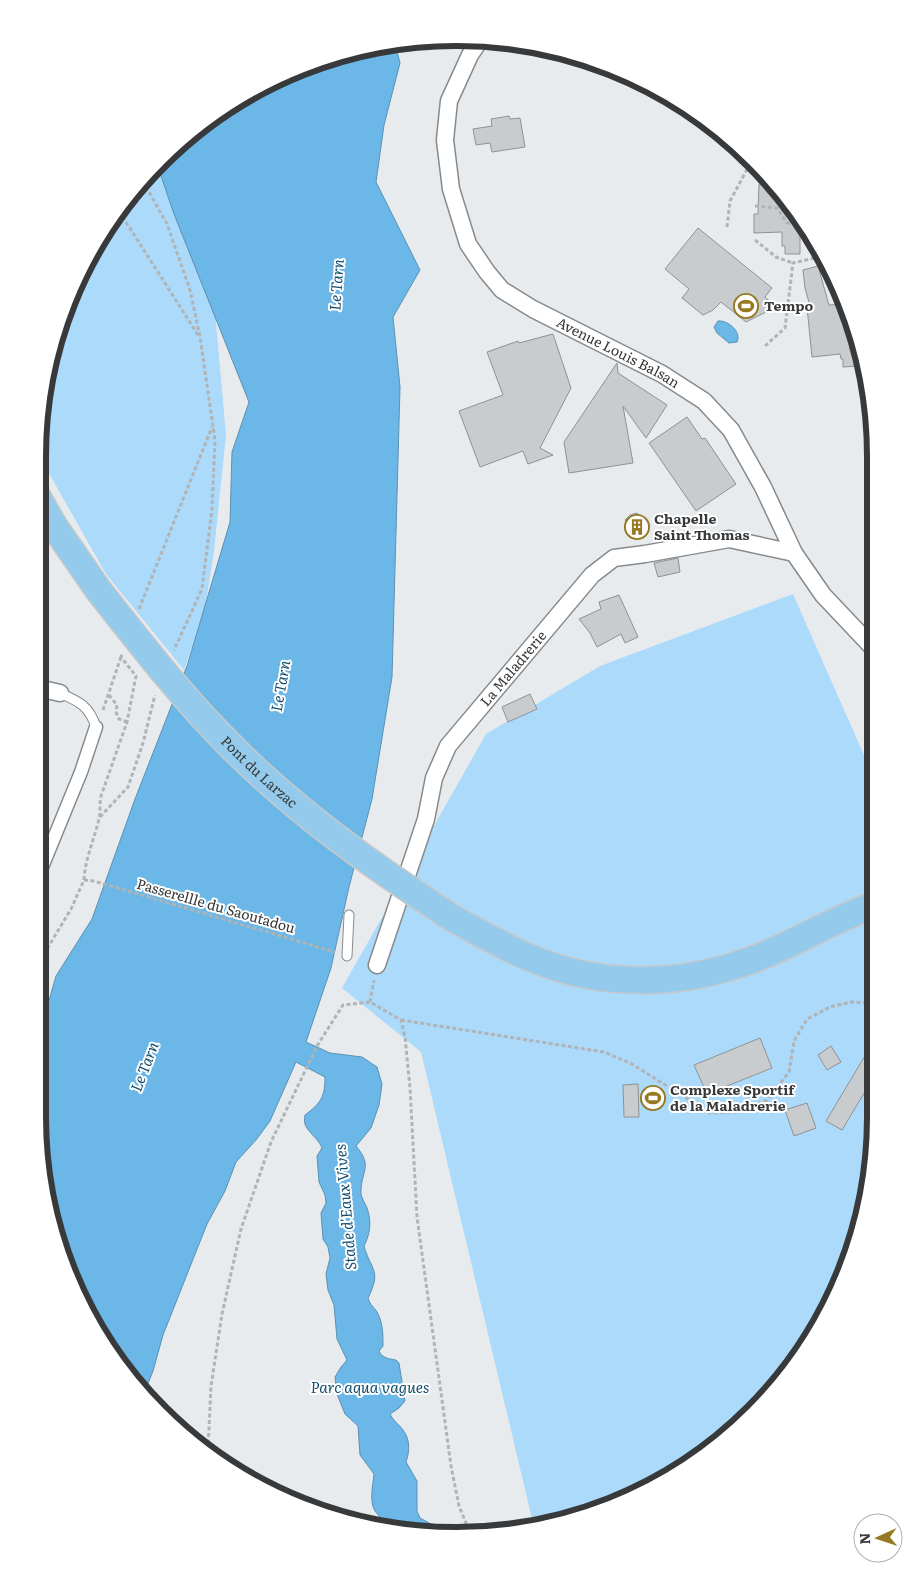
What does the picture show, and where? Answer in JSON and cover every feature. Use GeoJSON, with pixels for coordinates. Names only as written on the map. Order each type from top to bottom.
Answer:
{"type":"FeatureCollection","features":[{"type":"Feature","properties":{"kind":"main road","name":"Pont du Larzac"},"geometry":{"type":"LineString","coordinates":[[46,512],[99,591],[182,693],[221,736],[271,784],[324,830],[388,876],[487,938],[529,958],[604,978],[640,981],[678,979],[717,972],[754,959],[800,940],[867,906]]}},
{"type":"Feature","properties":{"kind":"street","name":"Avenue Louis Balsan"},"geometry":{"type":"LineString","coordinates":[[476,47],[449,101],[445,140],[451,189],[468,244],[486,272],[502,290],[533,309],[662,374],[704,402],[732,430],[763,487],[794,552],[823,594],[867,641]]}},
{"type":"Feature","properties":{"kind":"street","name":"La Maladrerie"},"geometry":{"type":"LineString","coordinates":[[377,966],[426,819],[434,778],[448,746],[592,575],[614,558],[729,539],[794,552]]}},
{"type":"Feature","properties":{"kind":"street"},"geometry":{"type":"LineString","coordinates":[[46,690],[60,693]]}},
{"type":"Feature","properties":{"kind":"street"},"geometry":{"type":"LineString","coordinates":[[46,858],[78,780],[96,727]]}},
{"type":"Feature","properties":{"kind":"lane"},"geometry":{"type":"LineString","coordinates":[[60,693],[77,701],[91,712],[96,727]]}},
{"type":"Feature","properties":{"kind":"lane"},"geometry":{"type":"LineString","coordinates":[[347,956],[350,915]]}},
{"type":"Feature","properties":{"kind":"path"},"geometry":{"type":"LineString","coordinates":[[727,227],[730,201],[748,167]]}},
{"type":"Feature","properties":{"kind":"path"},"geometry":{"type":"LineString","coordinates":[[147,188],[170,232],[190,290],[200,337],[215,440],[212,509],[202,589],[171,657]]}},
{"type":"Feature","properties":{"kind":"path"},"geometry":{"type":"LineString","coordinates":[[754,206],[777,208],[787,223],[794,223]]}},
{"type":"Feature","properties":{"kind":"path"},"geometry":{"type":"LineString","coordinates":[[123,218],[200,337]]}},
{"type":"Feature","properties":{"kind":"path"},"geometry":{"type":"LineString","coordinates":[[754,240],[776,257],[793,263],[815,258]]}},
{"type":"Feature","properties":{"kind":"path"},"geometry":{"type":"LineString","coordinates":[[765,346],[785,328],[793,263]]}},
{"type":"Feature","properties":{"kind":"path"},"geometry":{"type":"LineString","coordinates":[[96,727],[121,657]]}},
{"type":"Feature","properties":{"kind":"path"},"geometry":{"type":"LineString","coordinates":[[100,817],[128,787],[144,743],[156,690]]}},
{"type":"Feature","properties":{"kind":"path"},"geometry":{"type":"LineString","coordinates":[[108,695],[117,705],[116,712],[119,719],[127,722]]}},
{"type":"Feature","properties":{"kind":"path","name":"Passerellle du Saoutadou"},"geometry":{"type":"LineString","coordinates":[[46,952],[71,909],[84,880],[94,881],[332,951]]}},
{"type":"Feature","properties":{"kind":"path"},"geometry":{"type":"LineString","coordinates":[[370,1002],[377,966]]}},
{"type":"Feature","properties":{"kind":"path"},"geometry":{"type":"LineString","coordinates":[[208,1443],[211,1386],[222,1314],[241,1229],[271,1142],[317,1046],[343,1005],[370,1002],[401,1020],[604,1052],[632,1064],[710,1113],[736,1112],[767,1100],[789,1072],[794,1041],[807,1019],[830,1007],[851,1002],[867,1003]]}},
{"type":"Feature","properties":{"kind":"path"},"geometry":{"type":"LineString","coordinates":[[401,1020],[405,1037],[410,1088],[417,1217],[451,1466],[459,1506],[467,1527]]}},
{"type":"Feature","properties":{"kind":"shaded area"},"geometry":{"type":"Polygon","coordinates":[[[164,169],[213,289],[226,435],[214,551],[205,609],[184,670],[106,574],[46,468],[50,403],[60,350],[77,300],[89,275],[115,229],[164,169]]]}},
{"type":"Feature","properties":{"kind":"shaded area","name":"Complexe Sportif de la Maladrerie"},"geometry":{"type":"Polygon","coordinates":[[[793,594],[867,762],[866,1143],[859,1197],[853,1223],[836,1273],[812,1322],[798,1344],[765,1387],[727,1425],[684,1458],[662,1472],[613,1496],[563,1513],[532,1520],[421,1052],[342,988],[486,734],[600,666],[793,594]]]}},
{"type":"Feature","properties":{"kind":"water"},"geometry":{"type":"Polygon","coordinates":[[[397,51],[400,63],[384,125],[376,182],[420,270],[393,317],[400,387],[392,677],[372,799],[349,887],[331,968],[306,1042],[330,1053],[362,1057],[377,1067],[382,1084],[379,1105],[371,1128],[356,1146],[364,1159],[365,1170],[361,1194],[369,1213],[370,1223],[368,1237],[364,1246],[375,1276],[368,1298],[382,1324],[383,1346],[379,1351],[384,1357],[396,1360],[399,1363],[405,1401],[390,1414],[403,1430],[408,1441],[409,1449],[406,1462],[417,1481],[417,1511],[420,1518],[432,1526],[382,1520],[375,1511],[372,1498],[374,1474],[360,1455],[358,1426],[345,1414],[337,1394],[335,1377],[347,1360],[337,1339],[334,1305],[328,1290],[326,1274],[330,1258],[328,1247],[323,1239],[321,1213],[326,1203],[325,1195],[319,1182],[317,1156],[322,1148],[317,1139],[307,1129],[304,1120],[305,1115],[315,1107],[323,1095],[325,1077],[296,1062],[270,1121],[236,1162],[225,1191],[207,1224],[163,1335],[147,1386],[115,1344],[89,1298],[68,1248],[54,1197],[47,1143],[46,1011],[56,976],[92,919],[135,799],[187,666],[230,522],[232,452],[249,402],[174,214],[160,173],[207,131],[251,101],[300,77],[350,60],[397,51]]]}},
{"type":"Feature","properties":{"kind":"water"},"geometry":{"type":"Polygon","coordinates":[[[718,321],[726,322],[733,327],[738,334],[737,342],[729,343],[717,333],[714,327],[718,321]]]}},
{"type":"Feature","properties":{"kind":"building"},"geometry":{"type":"Polygon","coordinates":[[[509,116],[510,119],[520,118],[525,147],[492,152],[490,143],[476,145],[473,129],[492,126],[491,119],[509,116]]]}},
{"type":"Feature","properties":{"kind":"building"},"geometry":{"type":"Polygon","coordinates":[[[759,184],[763,184],[800,232],[800,254],[785,254],[785,246],[782,246],[782,232],[754,233],[754,214],[758,214],[759,184]]]}},
{"type":"Feature","properties":{"kind":"building"},"geometry":{"type":"Polygon","coordinates":[[[698,228],[772,288],[765,297],[774,305],[766,312],[746,322],[721,302],[713,310],[703,315],[682,298],[689,289],[665,269],[698,228]]]}},
{"type":"Feature","properties":{"kind":"building"},"geometry":{"type":"Polygon","coordinates":[[[818,266],[829,305],[838,304],[857,366],[843,367],[843,359],[841,359],[840,354],[812,357],[807,307],[810,306],[803,270],[818,266]]]}},
{"type":"Feature","properties":{"kind":"building"},"geometry":{"type":"Polygon","coordinates":[[[553,334],[571,388],[540,448],[553,455],[528,464],[523,451],[480,467],[459,411],[503,395],[487,352],[518,341],[519,343],[553,334]]]}},
{"type":"Feature","properties":{"kind":"building"},"geometry":{"type":"Polygon","coordinates":[[[617,363],[618,373],[667,405],[646,438],[623,406],[633,463],[569,473],[564,442],[617,363]]]}},
{"type":"Feature","properties":{"kind":"building"},"geometry":{"type":"Polygon","coordinates":[[[687,417],[702,439],[705,438],[736,484],[696,511],[649,443],[687,417]]]}},
{"type":"Feature","properties":{"kind":"building","name":"Chapelle Saint Thomas"},"geometry":{"type":"Polygon","coordinates":[[[637,513],[648,531],[636,538],[625,520],[630,515],[637,513]]]}},
{"type":"Feature","properties":{"kind":"building"},"geometry":{"type":"Polygon","coordinates":[[[678,558],[680,572],[658,577],[654,563],[678,558]]]}},
{"type":"Feature","properties":{"kind":"building"},"geometry":{"type":"Polygon","coordinates":[[[619,595],[638,637],[625,643],[621,634],[597,647],[590,633],[579,619],[601,609],[599,602],[619,595]]]}},
{"type":"Feature","properties":{"kind":"building"},"geometry":{"type":"Polygon","coordinates":[[[530,694],[537,709],[508,722],[502,707],[530,694]]]}},
{"type":"Feature","properties":{"kind":"building"},"geometry":{"type":"Polygon","coordinates":[[[760,1038],[772,1068],[707,1094],[694,1065],[760,1038]]]}},
{"type":"Feature","properties":{"kind":"building"},"geometry":{"type":"Polygon","coordinates":[[[831,1046],[841,1062],[827,1070],[818,1055],[831,1046]]]}},
{"type":"Feature","properties":{"kind":"building"},"geometry":{"type":"Polygon","coordinates":[[[867,1052],[867,1088],[842,1130],[826,1121],[867,1052]]]}},
{"type":"Feature","properties":{"kind":"building"},"geometry":{"type":"Polygon","coordinates":[[[638,1084],[639,1117],[624,1117],[623,1085],[638,1084]]]}},
{"type":"Feature","properties":{"kind":"building"},"geometry":{"type":"Polygon","coordinates":[[[807,1103],[816,1128],[794,1136],[785,1110],[807,1103]]]}},
{"type":"Feature","properties":{"kind":"place","name":"Tempo"},"geometry":{"type":"Point","coordinates":[746,306]}},
{"type":"Feature","properties":{"kind":"place","name":"Chapelle Saint Thomas"},"geometry":{"type":"Point","coordinates":[637,527]}},
{"type":"Feature","properties":{"kind":"place","name":"Complexe Sportif de la Maladrerie"},"geometry":{"type":"Point","coordinates":[653,1098]}},
{"type":"Feature","properties":{"kind":"water label","name":"Le Tarn"},"geometry":{"type":"Point","coordinates":[337,285]}},
{"type":"Feature","properties":{"kind":"water label","name":"Le Tarn"},"geometry":{"type":"Point","coordinates":[281,686]}},
{"type":"Feature","properties":{"kind":"water label","name":"Le Tarn"},"geometry":{"type":"Point","coordinates":[145,1067]}},
{"type":"Feature","properties":{"kind":"water label","name":"Stade d'Eaux Vives"},"geometry":{"type":"Point","coordinates":[346,1207]}},
{"type":"Feature","properties":{"kind":"water label","name":"Parc aqua vagues"},"geometry":{"type":"Point","coordinates":[370,1388]}}]}
